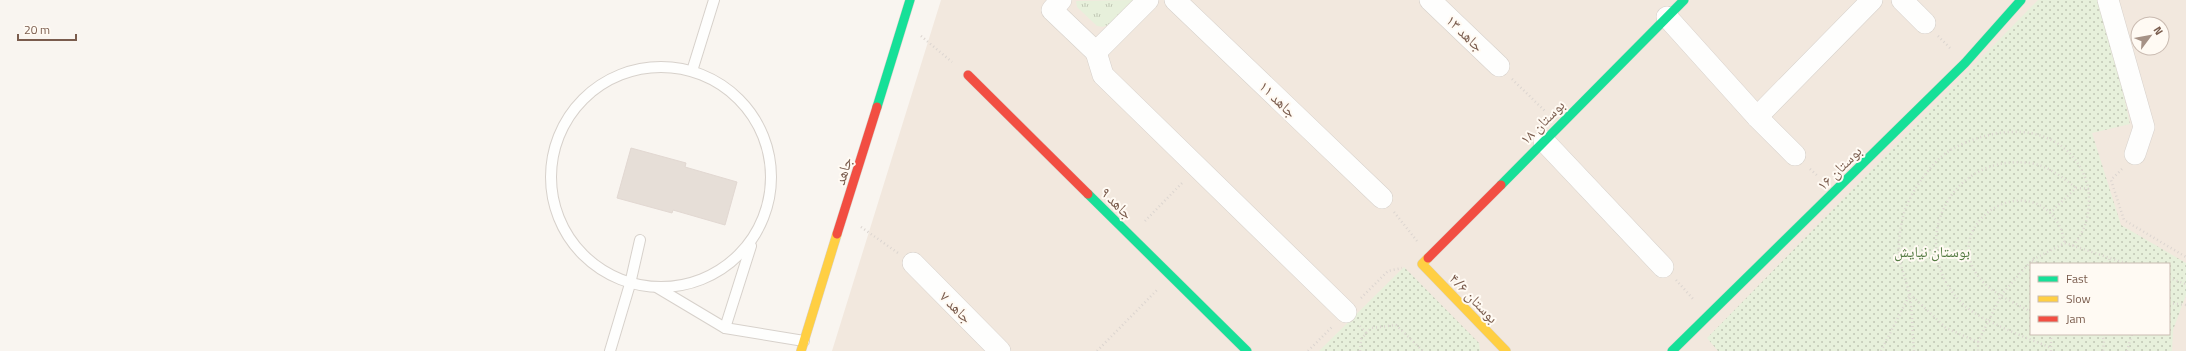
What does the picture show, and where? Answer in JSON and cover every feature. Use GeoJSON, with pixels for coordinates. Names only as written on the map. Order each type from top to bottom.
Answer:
{"type":"FeatureCollection","features":[{"type":"Feature","properties":{"kind":"street","name":"جاهد"},"geometry":{"type":"LineString","coordinates":[[807,348],[844,216],[910,0]]}},
{"type":"Feature","properties":{"kind":"street"},"geometry":{"type":"LineString","coordinates":[[1061,0],[1052,10],[1096,52],[1103,75],[1346,312]]}},
{"type":"Feature","properties":{"kind":"street"},"geometry":{"type":"LineString","coordinates":[[1096,52],[1148,0]]}},
{"type":"Feature","properties":{"kind":"street","name":"جاهد ۱۱"},"geometry":{"type":"LineString","coordinates":[[1175,0],[1382,198]]}},
{"type":"Feature","properties":{"kind":"street","name":"جاهد ۱۳"},"geometry":{"type":"LineString","coordinates":[[1430,0],[1499,66]]}},
{"type":"Feature","properties":{"kind":"street","name":"بوستان ۱۸"},"geometry":{"type":"LineString","coordinates":[[1422,264],[1667,17],[1682,0]]}},
{"type":"Feature","properties":{"kind":"street"},"geometry":{"type":"LineString","coordinates":[[1757,117],[1872,0]]}},
{"type":"Feature","properties":{"kind":"street"},"geometry":{"type":"LineString","coordinates":[[1902,0],[1925,23]]}},
{"type":"Feature","properties":{"kind":"street","name":"بوستان ۱۶"},"geometry":{"type":"LineString","coordinates":[[1672,351],[1835,192],[1964,63],[2021,0]]}},
{"type":"Feature","properties":{"kind":"street"},"geometry":{"type":"LineString","coordinates":[[2108,0],[2144,127],[2135,154]]}},
{"type":"Feature","properties":{"kind":"street"},"geometry":{"type":"LineString","coordinates":[[1667,17],[1757,117],[1795,154]]}},
{"type":"Feature","properties":{"kind":"street","name":"جاهد ۹"},"geometry":{"type":"LineString","coordinates":[[968,75],[1247,351]]}},
{"type":"Feature","properties":{"kind":"street"},"geometry":{"type":"LineString","coordinates":[[1544,140],[1663,267]]}},
{"type":"Feature","properties":{"kind":"street","name":"جاهد ۷"},"geometry":{"type":"LineString","coordinates":[[913,263],[1000,351]]}},
{"type":"Feature","properties":{"kind":"street","name":"بوستان ۴/۶"},"geometry":{"type":"LineString","coordinates":[[1422,264],[1506,351]]}},
{"type":"Feature","properties":{"kind":"lane"},"geometry":{"type":"LineString","coordinates":[[692,71],[714,0]]}},
{"type":"Feature","properties":{"kind":"lane"},"geometry":{"type":"LineString","coordinates":[[725,328],[754,239],[765,216],[771,191],[771,165],[765,140],[753,116],[737,96],[716,81],[692,71],[666,67],[639,69],[614,77],[591,91],[572,110],[559,134],[552,159],[551,186],[555,206],[568,236],[585,257],[606,273],[630,284],[658,288],[680,287],[702,281],[715,274],[740,256],[754,239]]}},
{"type":"Feature","properties":{"kind":"lane"},"geometry":{"type":"LineString","coordinates":[[610,351],[630,284],[640,240]]}},
{"type":"Feature","properties":{"kind":"lane"},"geometry":{"type":"LineString","coordinates":[[658,288],[725,328],[807,348]]}},
{"type":"Feature","properties":{"kind":"path"},"geometry":{"type":"LineString","coordinates":[[903,22],[968,75]]}},
{"type":"Feature","properties":{"kind":"path"},"geometry":{"type":"LineString","coordinates":[[1925,23],[1964,63]]}},
{"type":"Feature","properties":{"kind":"path"},"geometry":{"type":"LineString","coordinates":[[1499,66],[1559,125]]}},
{"type":"Feature","properties":{"kind":"path"},"geometry":{"type":"LineString","coordinates":[[1914,351],[1910,294],[1899,256],[1903,216],[1919,180],[1948,152],[1983,135],[2023,131],[2046,136],[2066,149],[2081,167],[2089,189],[2089,212],[2082,235],[2073,246]]}},
{"type":"Feature","properties":{"kind":"path"},"geometry":{"type":"LineString","coordinates":[[1795,154],[1835,192]]}},
{"type":"Feature","properties":{"kind":"path"},"geometry":{"type":"LineString","coordinates":[[2135,154],[2111,180],[2124,220],[2186,257]]}},
{"type":"Feature","properties":{"kind":"path"},"geometry":{"type":"LineString","coordinates":[[2049,347],[1989,320],[1966,307],[1948,287],[1937,262],[1935,236],[1942,210],[1957,188],[1978,171],[2003,163],[2030,163],[2055,172],[2076,188],[2089,189]]}},
{"type":"Feature","properties":{"kind":"path"},"geometry":{"type":"LineString","coordinates":[[1131,236],[1198,166]]}},
{"type":"Feature","properties":{"kind":"path"},"geometry":{"type":"LineString","coordinates":[[2050,213],[2076,188]]}},
{"type":"Feature","properties":{"kind":"path"},"geometry":{"type":"LineString","coordinates":[[1382,198],[1429,256]]}},
{"type":"Feature","properties":{"kind":"path"},"geometry":{"type":"LineString","coordinates":[[2030,311],[1989,287],[1978,276],[1971,262],[1970,246],[1973,231],[1980,218],[1992,208],[2006,202],[2022,201],[2037,205],[2050,213],[2060,226],[2065,243]]}},
{"type":"Feature","properties":{"kind":"path"},"geometry":{"type":"LineString","coordinates":[[844,216],[913,263]]}},
{"type":"Feature","properties":{"kind":"path"},"geometry":{"type":"LineString","coordinates":[[1978,351],[1978,342],[2002,294],[2032,260],[2065,243],[2125,263]]}},
{"type":"Feature","properties":{"kind":"path"},"geometry":{"type":"LineString","coordinates":[[2108,263],[2110,258]]}},
{"type":"Feature","properties":{"kind":"path"},"geometry":{"type":"LineString","coordinates":[[2032,260],[2040,263]]}},
{"type":"Feature","properties":{"kind":"path"},"geometry":{"type":"LineString","coordinates":[[1663,267],[1709,316]]}},
{"type":"Feature","properties":{"kind":"path"},"geometry":{"type":"LineString","coordinates":[[1097,351],[1171,276]]}},
{"type":"Feature","properties":{"kind":"path"},"geometry":{"type":"LineString","coordinates":[[2170,278],[2186,284]]}},
{"type":"Feature","properties":{"kind":"path"},"geometry":{"type":"LineString","coordinates":[[1910,294],[1946,328],[1978,342]]}},
{"type":"Feature","properties":{"kind":"path"},"geometry":{"type":"LineString","coordinates":[[1881,351],[1910,294]]}},
{"type":"Feature","properties":{"kind":"path"},"geometry":{"type":"LineString","coordinates":[[2170,303],[2186,305]]}},
{"type":"Feature","properties":{"kind":"path"},"geometry":{"type":"LineString","coordinates":[[1360,351],[1361,339],[1371,328],[1396,325],[1423,351]]}},
{"type":"Feature","properties":{"kind":"path"},"geometry":{"type":"LineString","coordinates":[[2051,335],[2049,347],[2051,351]]}},
{"type":"Feature","properties":{"kind":"path"},"geometry":{"type":"LineString","coordinates":[[2102,335],[2104,341],[2103,351]]}},
{"type":"Feature","properties":{"kind":"path"},"geometry":{"type":"LineString","coordinates":[[2127,351],[2132,335]]}},
{"type":"Feature","properties":{"kind":"shaded area"},"geometry":{"type":"Polygon","coordinates":[[[941,0],[2186,0],[2186,351],[832,351],[941,0]]]}},
{"type":"Feature","properties":{"kind":"green space"},"geometry":{"type":"Polygon","coordinates":[[[1133,0],[1110,24],[1103,27],[1097,26],[1077,7],[1076,1],[1133,0]]]}},
{"type":"Feature","properties":{"kind":"green space","name":"بوستان نیایش"},"geometry":{"type":"Polygon","coordinates":[[[2038,0],[2103,0],[2130,124],[2092,133],[2121,225],[2186,263],[2186,295],[2173,330],[2172,351],[1718,351],[1707,338],[2038,0]]]}},
{"type":"Feature","properties":{"kind":"green space"},"geometry":{"type":"Polygon","coordinates":[[[1404,267],[1479,343],[1480,351],[1319,351],[1404,267]]]}},
{"type":"Feature","properties":{"kind":"building"},"geometry":{"type":"Polygon","coordinates":[[[631,148],[686,163],[685,167],[737,182],[725,225],[673,210],[672,213],[617,198],[631,148]]]}},
{"type":"Feature","properties":{"kind":"traffic: fast"},"geometry":{"type":"LineString","coordinates":[[877,107],[910,0]]}},
{"type":"Feature","properties":{"kind":"traffic: fast"},"geometry":{"type":"LineString","coordinates":[[1501,185],[1684,0]]}},
{"type":"Feature","properties":{"kind":"traffic: fast"},"geometry":{"type":"LineString","coordinates":[[1672,351],[1965,63],[2021,0]]}},
{"type":"Feature","properties":{"kind":"traffic: fast"},"geometry":{"type":"LineString","coordinates":[[1088,194],[1247,351]]}},
{"type":"Feature","properties":{"kind":"traffic: slow"},"geometry":{"type":"LineString","coordinates":[[801,351],[837,234]]}},
{"type":"Feature","properties":{"kind":"traffic: slow"},"geometry":{"type":"LineString","coordinates":[[1428,258],[1422,264],[1506,351]]}},
{"type":"Feature","properties":{"kind":"traffic: jam"},"geometry":{"type":"LineString","coordinates":[[968,75],[1088,194]]}},
{"type":"Feature","properties":{"kind":"traffic: jam"},"geometry":{"type":"LineString","coordinates":[[837,234],[877,107]]}},
{"type":"Feature","properties":{"kind":"traffic: jam"},"geometry":{"type":"LineString","coordinates":[[1428,258],[1501,185]]}}]}
